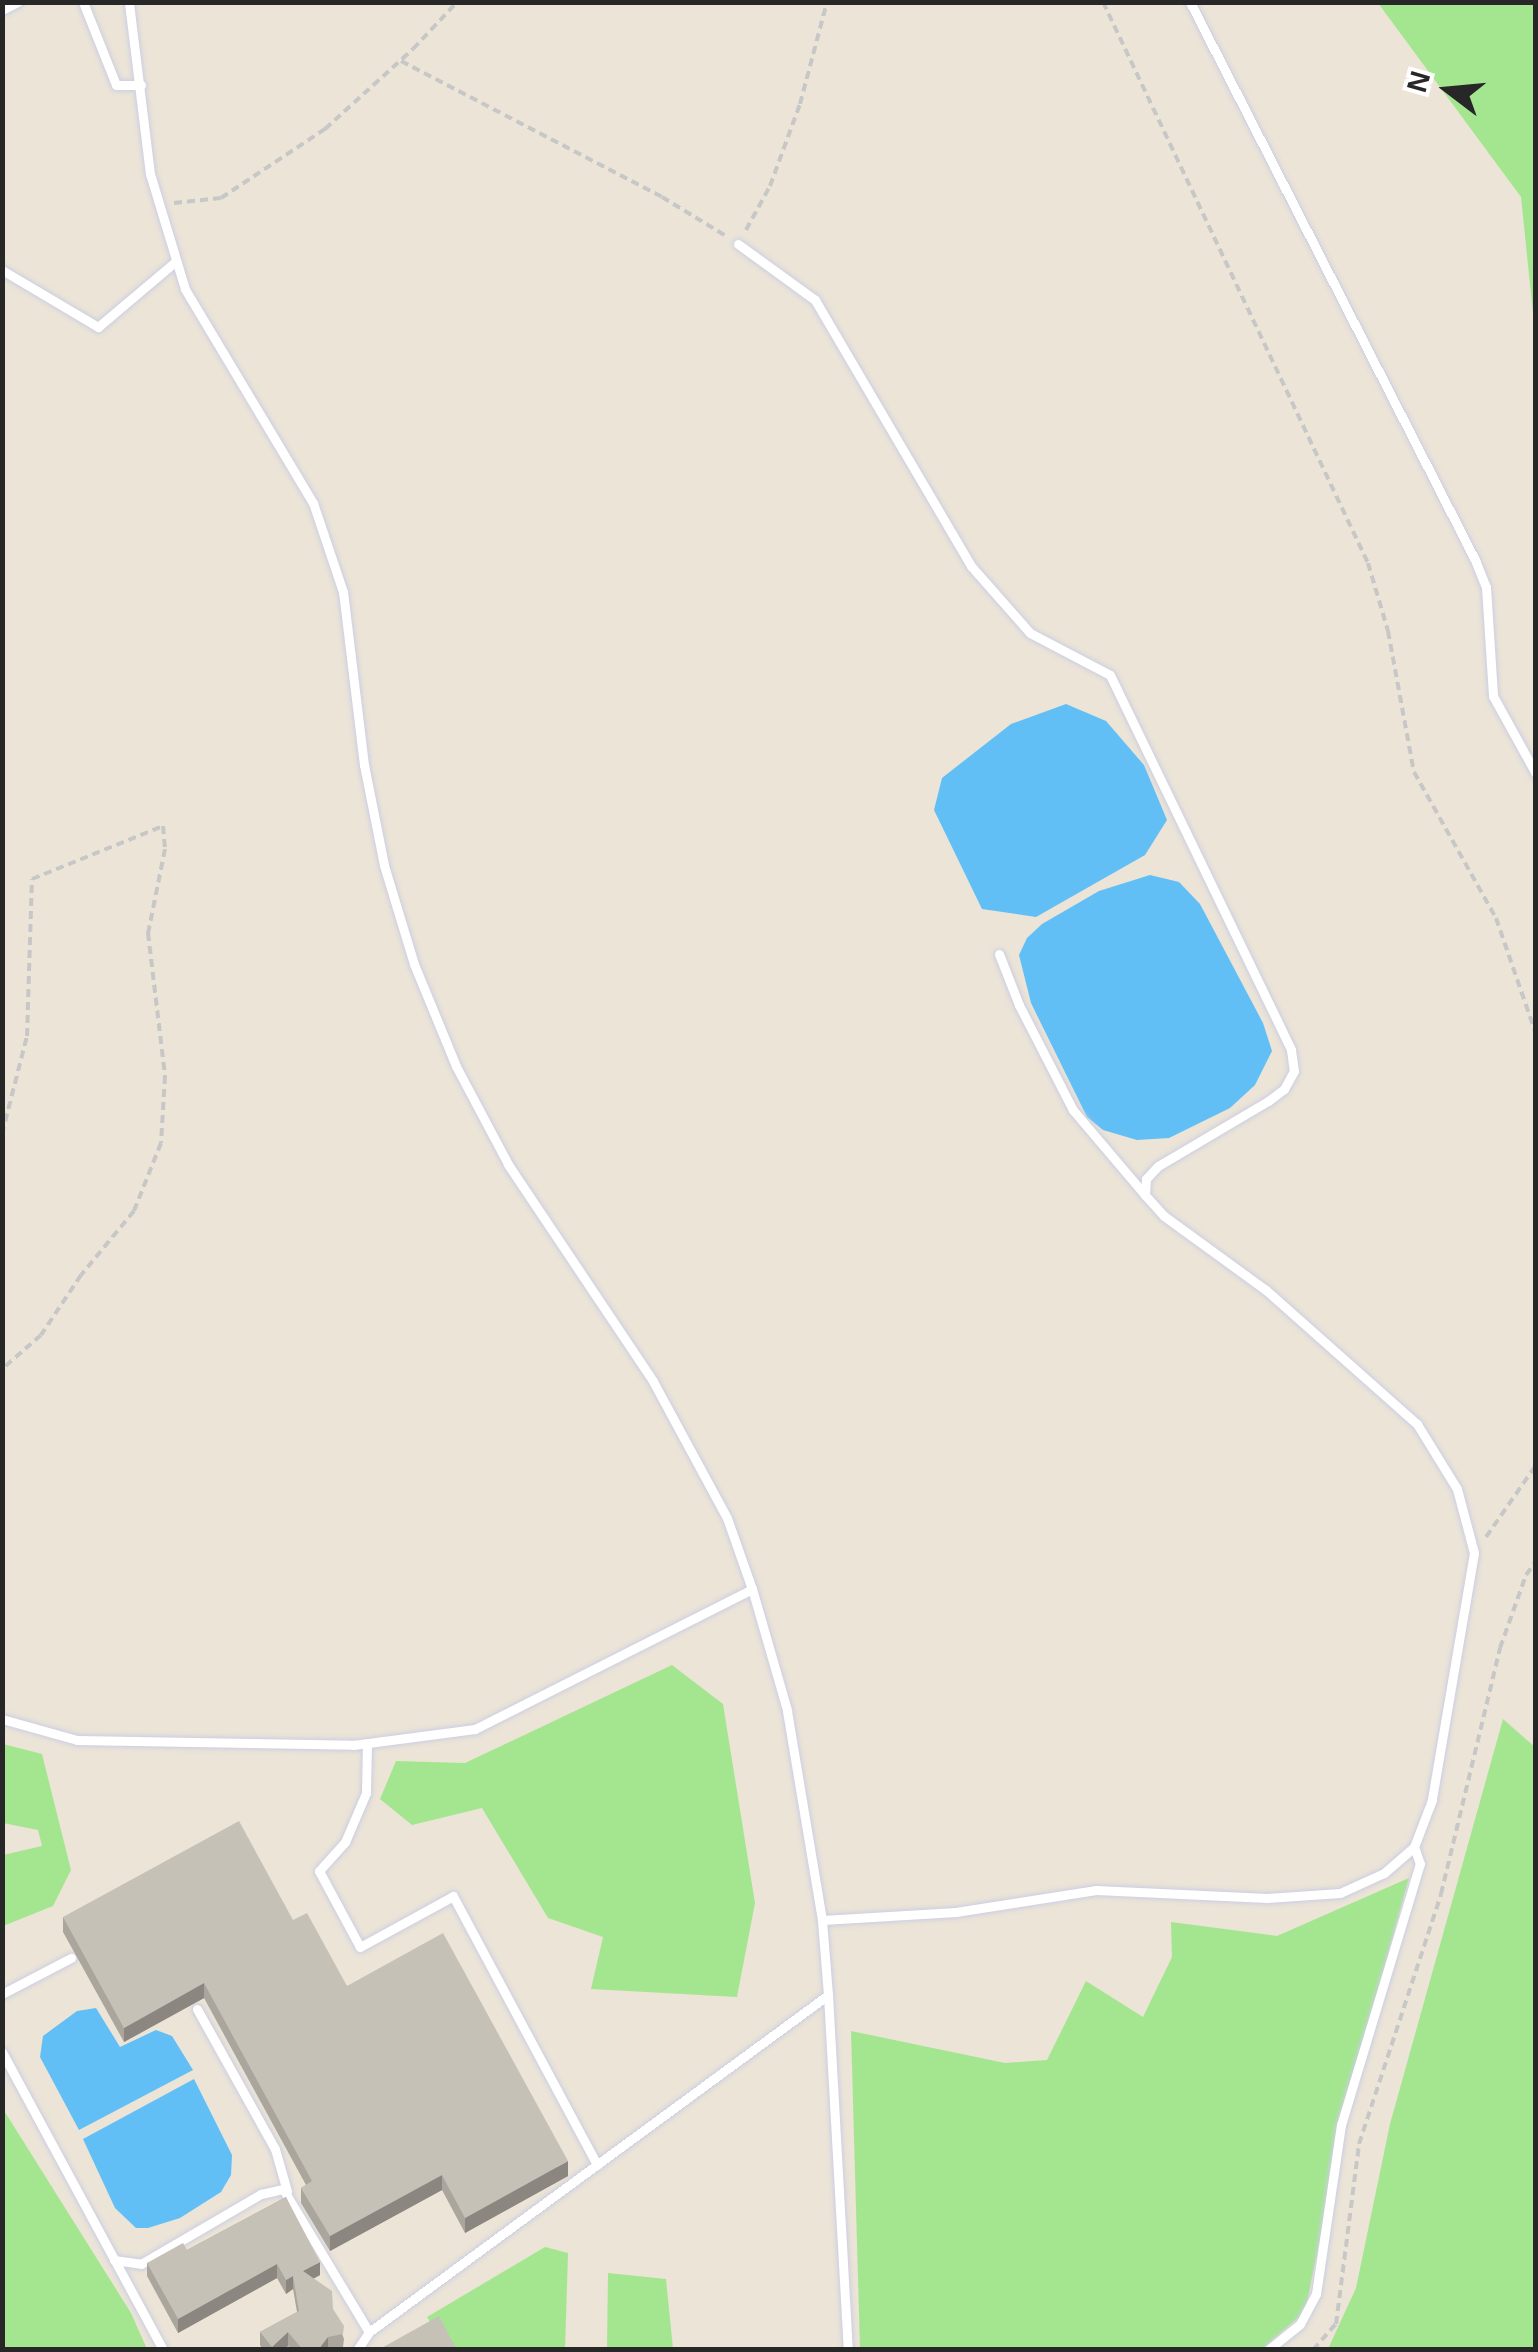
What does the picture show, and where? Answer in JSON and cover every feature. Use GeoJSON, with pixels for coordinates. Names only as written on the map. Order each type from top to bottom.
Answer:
{"type":"FeatureCollection","features":[{"type":"Feature","properties":{"kind":"lane"},"geometry":{"type":"LineString","coordinates":[[2,10],[18,2]]}},
{"type":"Feature","properties":{"kind":"lane"},"geometry":{"type":"LineString","coordinates":[[82,2],[116,85],[141,85]]}},
{"type":"Feature","properties":{"kind":"lane"},"geometry":{"type":"LineString","coordinates":[[129,2],[150,174],[184,289],[313,503],[343,592],[364,765],[384,865],[414,964],[456,1066],[508,1164],[652,1381],[727,1518],[752,1590],[787,1710],[822,1920],[848,2350]]}},
{"type":"Feature","properties":{"kind":"lane"},"geometry":{"type":"LineString","coordinates":[[1190,2],[1476,560],[1486,588],[1494,696],[1536,774]]}},
{"type":"Feature","properties":{"kind":"lane"},"geometry":{"type":"LineString","coordinates":[[738,244],[815,300],[885,412],[971,566],[1030,633],[1110,675],[1291,1050],[1294,1072],[1284,1089],[1158,1166],[1146,1179],[1145,1195]]}},
{"type":"Feature","properties":{"kind":"lane"},"geometry":{"type":"LineString","coordinates":[[2,270],[98,327],[176,261]]}},
{"type":"Feature","properties":{"kind":"lane"},"geometry":{"type":"LineString","coordinates":[[822,1920],[956,1912],[1096,1890],[1268,1898],[1340,1893],[1384,1872],[1414,1847],[1432,1800],[1474,1554],[1457,1489],[1418,1424],[1266,1290],[1164,1216],[1145,1195],[1073,1110],[1019,1005],[999,954]]}},
{"type":"Feature","properties":{"kind":"lane"},"geometry":{"type":"LineString","coordinates":[[2,1719],[78,1740],[367,1744],[475,1730],[752,1590]]}},
{"type":"Feature","properties":{"kind":"lane"},"geometry":{"type":"LineString","coordinates":[[367,1744],[366,1793],[346,1842],[319,1872],[360,1947],[454,1896],[597,2164]]}},
{"type":"Feature","properties":{"kind":"lane"},"geometry":{"type":"LineString","coordinates":[[1268,2350],[1300,2324],[1316,2294],[1340,2124],[1420,1864],[1414,1847]]}},
{"type":"Feature","properties":{"kind":"lane"},"geometry":{"type":"LineString","coordinates":[[2,1994],[71,1958]]}},
{"type":"Feature","properties":{"kind":"lane"},"geometry":{"type":"LineString","coordinates":[[357,2350],[369,2332],[828,1994]]}},
{"type":"Feature","properties":{"kind":"lane"},"geometry":{"type":"LineString","coordinates":[[197,2009],[275,2149],[287,2191],[369,2332]]}},
{"type":"Feature","properties":{"kind":"lane"},"geometry":{"type":"LineString","coordinates":[[2,2052],[163,2350]]}},
{"type":"Feature","properties":{"kind":"lane"},"geometry":{"type":"LineString","coordinates":[[114,2260],[141,2264],[261,2194],[275,2188],[287,2191]]}},
{"type":"Feature","properties":{"kind":"path"},"geometry":{"type":"LineString","coordinates":[[159,204],[222,198],[325,130],[401,61],[457,2]]}},
{"type":"Feature","properties":{"kind":"path"},"geometry":{"type":"LineString","coordinates":[[401,61],[662,197],[738,244],[770,186],[800,104],[827,2]]}},
{"type":"Feature","properties":{"kind":"path"},"geometry":{"type":"LineString","coordinates":[[1103,2],[1355,533],[1388,631],[1414,772],[1496,918],[1536,1034]]}},
{"type":"Feature","properties":{"kind":"path"},"geometry":{"type":"LineString","coordinates":[[2,1134],[27,1036],[32,879],[163,826],[165,849],[148,933],[165,1076],[161,1143],[134,1211],[81,1275],[41,1335],[2,1369]]}},
{"type":"Feature","properties":{"kind":"path"},"geometry":{"type":"LineString","coordinates":[[1474,1554],[1536,1465]]}},
{"type":"Feature","properties":{"kind":"path"},"geometry":{"type":"LineString","coordinates":[[1314,2350],[1336,2324],[1359,2144],[1440,1894],[1500,1648],[1526,1575],[1536,1561]]}},
{"type":"Feature","properties":{"kind":"green space"},"geometry":{"type":"Polygon","coordinates":[[[1378,3],[1535,3],[1535,332],[1521,197],[1378,3]]]}},
{"type":"Feature","properties":{"kind":"green space"},"geometry":{"type":"Polygon","coordinates":[[[672,1665],[723,1704],[755,1903],[737,1997],[591,1989],[603,1937],[548,1918],[482,1808],[412,1825],[380,1799],[396,1761],[465,1763],[672,1665]]]}},
{"type":"Feature","properties":{"kind":"green space"},"geometry":{"type":"Polygon","coordinates":[[[1503,1719],[1535,1747],[1535,2349],[1328,2349],[1356,2288],[1390,2124],[1503,1719]]]}},
{"type":"Feature","properties":{"kind":"green space"},"geometry":{"type":"Polygon","coordinates":[[[3,1744],[42,1754],[71,1870],[53,1906],[3,1926],[3,1855],[42,1846],[38,1830],[3,1823],[3,1744]]]}},
{"type":"Feature","properties":{"kind":"green space"},"geometry":{"type":"Polygon","coordinates":[[[1409,1878],[1351,2088],[1305,2312],[1262,2349],[860,2349],[851,2031],[1005,2063],[1047,2060],[1086,1981],[1143,2017],[1172,1957],[1171,1922],[1277,1936],[1409,1878]]]}},
{"type":"Feature","properties":{"kind":"green space"},"geometry":{"type":"Polygon","coordinates":[[[3,2109],[131,2313],[147,2349],[3,2349],[3,2109]]]}},
{"type":"Feature","properties":{"kind":"green space"},"geometry":{"type":"Polygon","coordinates":[[[545,2247],[568,2253],[565,2349],[447,2349],[427,2317],[545,2247]]]}},
{"type":"Feature","properties":{"kind":"green space"},"geometry":{"type":"Polygon","coordinates":[[[608,2273],[666,2279],[673,2349],[607,2349],[608,2273]]]}},
{"type":"Feature","properties":{"kind":"water"},"geometry":{"type":"Polygon","coordinates":[[[1066,704],[1106,721],[1144,765],[1167,820],[1145,855],[1036,917],[982,909],[934,810],[942,778],[1011,724],[1066,704]]]}},
{"type":"Feature","properties":{"kind":"water"},"geometry":{"type":"Polygon","coordinates":[[[1150,875],[1179,882],[1200,904],[1263,1023],[1272,1051],[1255,1085],[1230,1108],[1169,1138],[1137,1140],[1103,1130],[1087,1117],[1031,1003],[1019,955],[1027,938],[1042,924],[1099,891],[1150,875]]]}},
{"type":"Feature","properties":{"kind":"water"},"geometry":{"type":"Polygon","coordinates":[[[96,2008],[120,2047],[156,2030],[172,2036],[193,2070],[79,2130],[40,2057],[43,2036],[77,2011],[96,2008]]]}},
{"type":"Feature","properties":{"kind":"water"},"geometry":{"type":"Polygon","coordinates":[[[194,2079],[232,2155],[231,2175],[221,2192],[180,2218],[136,2228],[115,2208],[83,2139],[194,2079]]]}},
{"type":"Feature","properties":{"kind":"building"},"geometry":{"type":"Polygon","coordinates":[[[239,1821],[293,1920],[307,1913],[347,1986],[443,1933],[568,2161],[465,2218],[442,2175],[330,2236],[301,2188],[312,2181],[204,1983],[124,2028],[63,1917],[239,1821]]]}},
{"type":"Feature","properties":{"kind":"building"},"geometry":{"type":"Polygon","coordinates":[[[286,2197],[320,2262],[303,2271],[332,2291],[333,2309],[344,2326],[343,2334],[328,2337],[318,2350],[303,2350],[288,2332],[272,2347],[260,2332],[299,2311],[293,2276],[286,2280],[277,2264],[178,2319],[147,2263],[183,2243],[187,2250],[286,2197]]]}},
{"type":"Feature","properties":{"kind":"building"},"geometry":{"type":"Polygon","coordinates":[[[439,2316],[457,2350],[378,2350],[439,2316]]]}}]}
